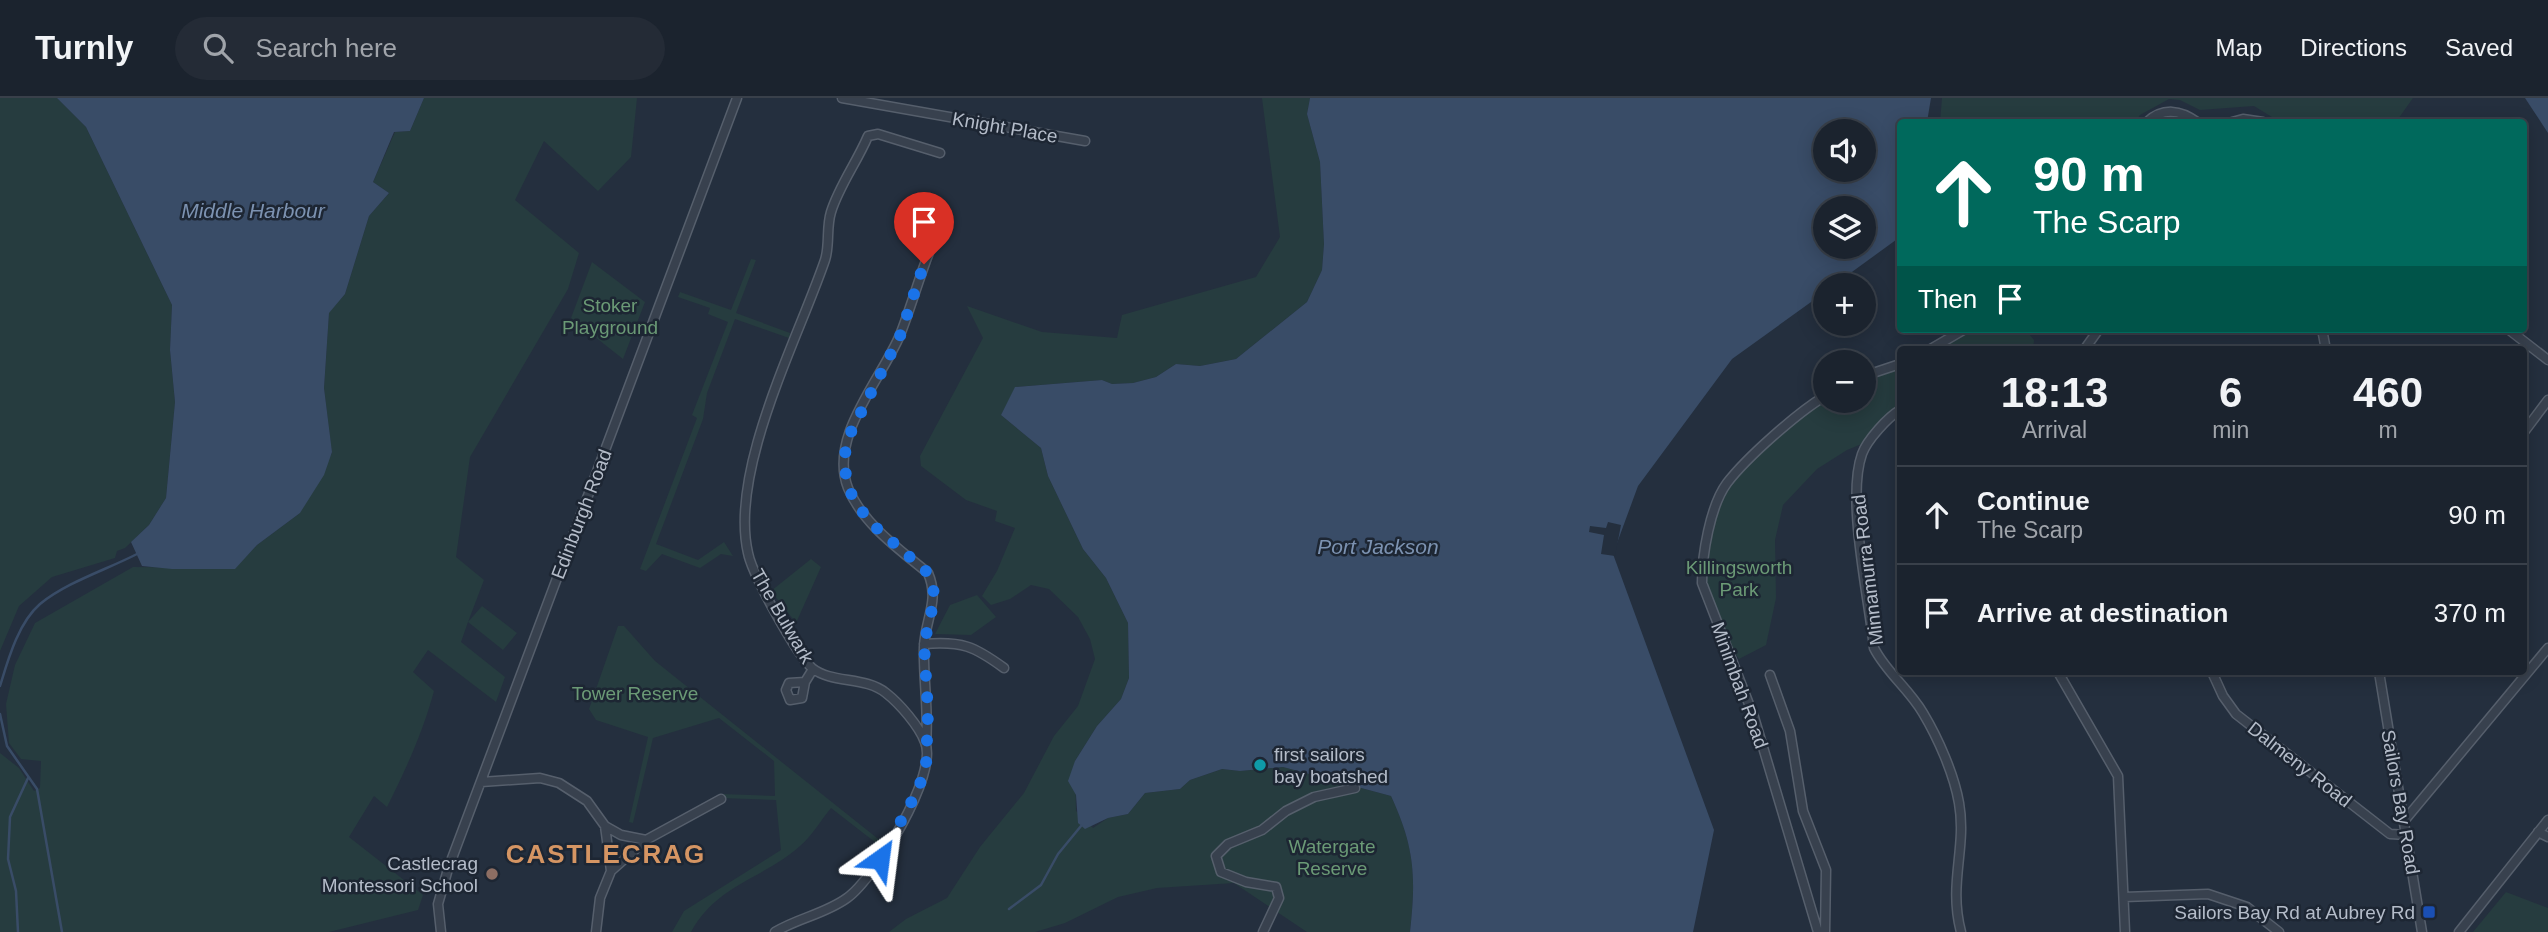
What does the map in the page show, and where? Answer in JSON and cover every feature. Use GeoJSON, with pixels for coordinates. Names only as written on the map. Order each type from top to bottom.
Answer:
{"type":"FeatureCollection","features":[{"type":"Feature","properties":{"kind":"street","name":"Edinburgh Road"},"geometry":{"type":"LineString","coordinates":[[441,932],[438,918],[440,891],[737,98]]}},
{"type":"Feature","properties":{"kind":"street","name":"Knight Place"},"geometry":{"type":"LineString","coordinates":[[842,98],[1086,141]]}},
{"type":"Feature","properties":{"kind":"street"},"geometry":{"type":"LineString","coordinates":[[2150,119],[2156,114],[2172,111],[2193,119]]}},
{"type":"Feature","properties":{"kind":"street","name":"The Bulwark"},"geometry":{"type":"LineString","coordinates":[[926,744],[886,692],[873,685],[813,669],[804,660],[765,592],[748,554],[745,522],[750,476],[761,429],[827,256],[831,212],[868,136],[878,134],[940,153]]}},
{"type":"Feature","properties":{"kind":"street"},"geometry":{"type":"LineString","coordinates":[[775,932],[848,898],[869,876],[918,790],[926,766],[928,688],[924,644],[935,596],[932,584],[928,573],[872,524],[858,506],[847,486],[844,457],[851,432],[900,336],[930,250]]}},
{"type":"Feature","properties":{"kind":"street"},"geometry":{"type":"LineString","coordinates":[[1936,346],[1958,333]]}},
{"type":"Feature","properties":{"kind":"street"},"geometry":{"type":"LineString","coordinates":[[2513,333],[2548,360]]}},
{"type":"Feature","properties":{"kind":"street"},"geometry":{"type":"LineString","coordinates":[[1876,372],[1897,365]]}},
{"type":"Feature","properties":{"kind":"street"},"geometry":{"type":"LineString","coordinates":[[2527,428],[2548,400]]}},
{"type":"Feature","properties":{"kind":"street","name":"Minimbah Road"},"geometry":{"type":"LineString","coordinates":[[1813,405],[1726,485],[1711,522],[1702,566],[1702,583],[1754,717],[1818,932]]}},
{"type":"Feature","properties":{"kind":"street","name":"Minnamurra Road"},"geometry":{"type":"LineString","coordinates":[[1897,413],[1862,453],[1857,485],[1874,648],[1881,662],[1922,712],[1959,800],[1960,841],[1954,898],[1961,932]]}},
{"type":"Feature","properties":{"kind":"street"},"geometry":{"type":"LineString","coordinates":[[924,644],[954,642],[976,648],[1004,668]]}},
{"type":"Feature","properties":{"kind":"street"},"geometry":{"type":"LineString","coordinates":[[2527,673],[2548,648]]}},
{"type":"Feature","properties":{"kind":"street"},"geometry":{"type":"LineString","coordinates":[[805,682],[813,669]]}},
{"type":"Feature","properties":{"kind":"street"},"geometry":{"type":"LineString","coordinates":[[1770,675],[1790,731],[1803,811],[1826,870],[1825,932]]}},
{"type":"Feature","properties":{"kind":"street"},"geometry":{"type":"LineString","coordinates":[[2060,675],[2118,776],[2125,932]]}},
{"type":"Feature","properties":{"kind":"street","name":"Dalmeny Road"},"geometry":{"type":"LineString","coordinates":[[2213,675],[2223,696],[2236,714],[2390,834],[2407,835]]}},
{"type":"Feature","properties":{"kind":"street","name":"Sailors Bay Road"},"geometry":{"type":"LineString","coordinates":[[2380,675],[2422,932]]}},
{"type":"Feature","properties":{"kind":"street"},"geometry":{"type":"LineString","coordinates":[[2404,821],[2526,675]]}},
{"type":"Feature","properties":{"kind":"street"},"geometry":{"type":"LineString","coordinates":[[481,782],[540,778],[559,783],[587,801],[605,826],[610,844],[611,872]]}},
{"type":"Feature","properties":{"kind":"street"},"geometry":{"type":"LineString","coordinates":[[1263,932],[1279,898],[1276,887],[1229,877],[1221,872],[1216,856],[1228,844],[1262,830],[1286,811],[1314,797],[1355,788]]}},
{"type":"Feature","properties":{"kind":"street"},"geometry":{"type":"LineString","coordinates":[[596,932],[600,898],[611,872],[646,840],[721,799]]}},
{"type":"Feature","properties":{"kind":"street"},"geometry":{"type":"LineString","coordinates":[[2459,932],[2548,820]]}},
{"type":"Feature","properties":{"kind":"street"},"geometry":{"type":"LineString","coordinates":[[605,826],[621,835],[646,840]]}},
{"type":"Feature","properties":{"kind":"street"},"geometry":{"type":"LineString","coordinates":[[2538,832],[2548,837]]}},
{"type":"Feature","properties":{"kind":"street"},"geometry":{"type":"LineString","coordinates":[[2124,897],[2208,894],[2247,907],[2279,932]]}},
{"type":"Feature","properties":{"kind":"green space"},"geometry":{"type":"Polygon","coordinates":[[[0,98],[57,98],[86,127],[172,305],[170,350],[175,402],[166,498],[149,525],[125,548],[117,551],[115,558],[52,577],[19,606],[0,651],[0,98]]]}},
{"type":"Feature","properties":{"kind":"green space"},"geometry":{"type":"Polygon","coordinates":[[[424,98],[637,98],[631,157],[598,191],[544,141],[515,200],[579,253],[568,289],[470,457],[456,557],[484,580],[461,642],[505,677],[496,702],[428,650],[413,672],[434,691],[414,750],[387,807],[374,796],[349,837],[423,895],[418,910],[329,932],[0,932],[0,753],[19,768],[34,791],[40,788],[41,761],[21,759],[9,743],[6,704],[15,665],[35,623],[133,567],[235,568],[257,545],[300,513],[332,453],[324,388],[329,312],[345,294],[369,216],[389,193],[373,182],[395,132],[410,131],[424,98]]]}},
{"type":"Feature","properties":{"kind":"green space","name":"Watergate Reserve"},"geometry":{"type":"Polygon","coordinates":[[[1262,98],[1310,98],[1307,114],[1320,162],[1324,244],[1322,270],[1307,302],[1236,359],[1200,366],[1176,364],[1156,377],[1133,383],[1112,384],[1102,380],[1016,387],[1001,415],[1041,448],[1048,476],[1083,549],[1106,578],[1128,623],[1129,678],[1121,699],[1097,726],[1075,761],[1076,811],[1093,828],[1108,818],[1128,814],[1145,793],[1180,789],[1190,780],[1222,769],[1240,771],[1283,767],[1391,796],[1405,831],[1412,862],[1410,932],[1307,932],[1234,883],[1157,888],[1118,897],[1065,923],[1035,932],[889,932],[906,919],[947,898],[980,847],[1024,793],[1054,736],[1078,706],[1095,659],[1090,639],[1078,617],[1049,589],[1031,585],[1010,599],[991,605],[982,596],[997,571],[1015,528],[995,521],[997,511],[966,500],[921,466],[920,456],[983,338],[967,306],[1042,332],[1117,338],[1122,315],[1256,277],[1280,237],[1262,98]]]}},
{"type":"Feature","properties":{"kind":"green space"},"geometry":{"type":"Polygon","coordinates":[[[1942,98],[2413,98],[2398,119],[2275,119],[2254,106],[2200,110],[2180,100],[2169,99],[2137,119],[1940,119],[1942,98]]]}},
{"type":"Feature","properties":{"kind":"green space"},"geometry":{"type":"Polygon","coordinates":[[[751,259],[756,260],[736,313],[790,333],[789,338],[735,319],[707,393],[703,419],[656,544],[698,560],[724,542],[733,556],[721,554],[700,568],[662,554],[646,571],[640,569],[697,418],[692,415],[728,322],[708,314],[710,308],[678,297],[680,292],[731,310],[751,259]]]}},
{"type":"Feature","properties":{"kind":"green space","name":"Stoker Playground"},"geometry":{"type":"Polygon","coordinates":[[[592,262],[645,302],[623,359],[571,318],[592,262]]]}},
{"type":"Feature","properties":{"kind":"green space"},"geometry":{"type":"Polygon","coordinates":[[[1955,333],[2028,333],[2034,340],[2033,346],[1936,346],[1955,333]]]}},
{"type":"Feature","properties":{"kind":"green space","name":"Killingsworth Park"},"geometry":{"type":"Polygon","coordinates":[[[1897,370],[1897,413],[1869,441],[1847,450],[1817,469],[1783,505],[1775,540],[1776,598],[1766,645],[1739,659],[1710,611],[1703,590],[1708,533],[1725,487],[1756,454],[1813,407],[1813,413],[1876,413],[1876,376],[1897,370]]]}},
{"type":"Feature","properties":{"kind":"green space"},"geometry":{"type":"Polygon","coordinates":[[[811,559],[821,567],[796,623],[771,591],[811,559]]]}},
{"type":"Feature","properties":{"kind":"green space"},"geometry":{"type":"Polygon","coordinates":[[[977,595],[996,617],[971,635],[935,634],[950,605],[977,595]]]}},
{"type":"Feature","properties":{"kind":"green space"},"geometry":{"type":"Polygon","coordinates":[[[482,606],[517,633],[503,650],[468,622],[482,606]]]}},
{"type":"Feature","properties":{"kind":"green space","name":"Tower Reserve"},"geometry":{"type":"Polygon","coordinates":[[[618,626],[624,626],[655,661],[882,842],[880,846],[831,808],[800,846],[771,867],[727,892],[702,916],[691,932],[672,932],[684,911],[781,850],[776,800],[721,798],[721,794],[775,796],[774,761],[719,718],[653,738],[633,823],[629,822],[648,737],[596,720],[589,709],[618,626]]]}},
{"type":"Feature","properties":{"kind":"green space"},"geometry":{"type":"Polygon","coordinates":[[[2506,892],[2548,908],[2548,932],[2473,932],[2506,892]]]}},
{"type":"Feature","properties":{"kind":"water","name":"Middle Harbour"},"geometry":{"type":"Polygon","coordinates":[[[57,98],[424,98],[410,131],[394,132],[373,182],[389,193],[369,216],[345,294],[329,313],[324,388],[332,452],[324,475],[300,513],[257,545],[235,569],[142,566],[131,542],[149,525],[166,498],[175,402],[170,350],[172,305],[86,127],[57,98]]]}},
{"type":"Feature","properties":{"kind":"water","name":"Port Jackson"},"geometry":{"type":"Polygon","coordinates":[[[1310,98],[1931,98],[1928,119],[1897,119],[1897,239],[1876,254],[1876,196],[1813,196],[1813,259],[1870,259],[1850,273],[1813,273],[1813,301],[1732,359],[1638,486],[1613,554],[1714,830],[1693,932],[1410,932],[1412,863],[1405,831],[1391,796],[1283,767],[1240,771],[1222,769],[1190,780],[1180,789],[1145,793],[1128,814],[1108,818],[1085,829],[1078,823],[1076,795],[1068,781],[1075,761],[1097,726],[1121,699],[1129,678],[1128,623],[1106,578],[1083,549],[1048,476],[1041,448],[1001,415],[1015,387],[1102,380],[1112,384],[1133,383],[1156,377],[1176,364],[1200,366],[1236,359],[1307,302],[1322,270],[1324,244],[1320,162],[1307,114],[1310,98]]]}},
{"type":"Feature","properties":{"kind":"water"},"geometry":{"type":"Polygon","coordinates":[[[2525,98],[2548,98],[2548,133],[2525,98]]]}},
{"type":"Feature","properties":{"kind":"pier"},"geometry":{"type":"Polygon","coordinates":[[[1608,522],[1621,525],[1615,556],[1601,554],[1604,535],[1589,532],[1590,526],[1606,528],[1608,522]]]}},
{"type":"Feature","properties":{"kind":"waterway"},"geometry":{"type":"LineString","coordinates":[[0,686],[20,631],[40,604],[74,583],[137,554]]}},
{"type":"Feature","properties":{"kind":"waterway"},"geometry":{"type":"LineString","coordinates":[[0,714],[7,746],[37,789],[62,932]]}},
{"type":"Feature","properties":{"kind":"waterway"},"geometry":{"type":"LineString","coordinates":[[18,932],[16,891],[8,859],[10,817],[28,778]]}},
{"type":"Feature","properties":{"kind":"waterway"},"geometry":{"type":"LineString","coordinates":[[1009,909],[1041,885],[1058,854],[1081,826]]}},
{"type":"Feature","properties":{"kind":"place","name":"first sailors bay boatshed"},"geometry":{"type":"Point","coordinates":[1260,765]}},
{"type":"Feature","properties":{"kind":"place","name":"Castlecrag Montessori School"},"geometry":{"type":"Point","coordinates":[492,874]}},
{"type":"Feature","properties":{"kind":"place","name":"Sailors Bay Rd at Aubrey Rd"},"geometry":{"type":"Point","coordinates":[2429,912]}},
{"type":"Feature","properties":{"kind":"district","name":"CASTLECRAG"},"geometry":{"type":"Point","coordinates":[606,854]}},
{"type":"Feature","properties":{"kind":"route"},"geometry":{"type":"LineString","coordinates":[[880,859],[918,790],[926,766],[928,688],[924,644],[935,596],[928,573],[872,524],[858,506],[847,486],[844,457],[851,432],[867,397],[900,336],[915,284],[924,264]]}}]}
